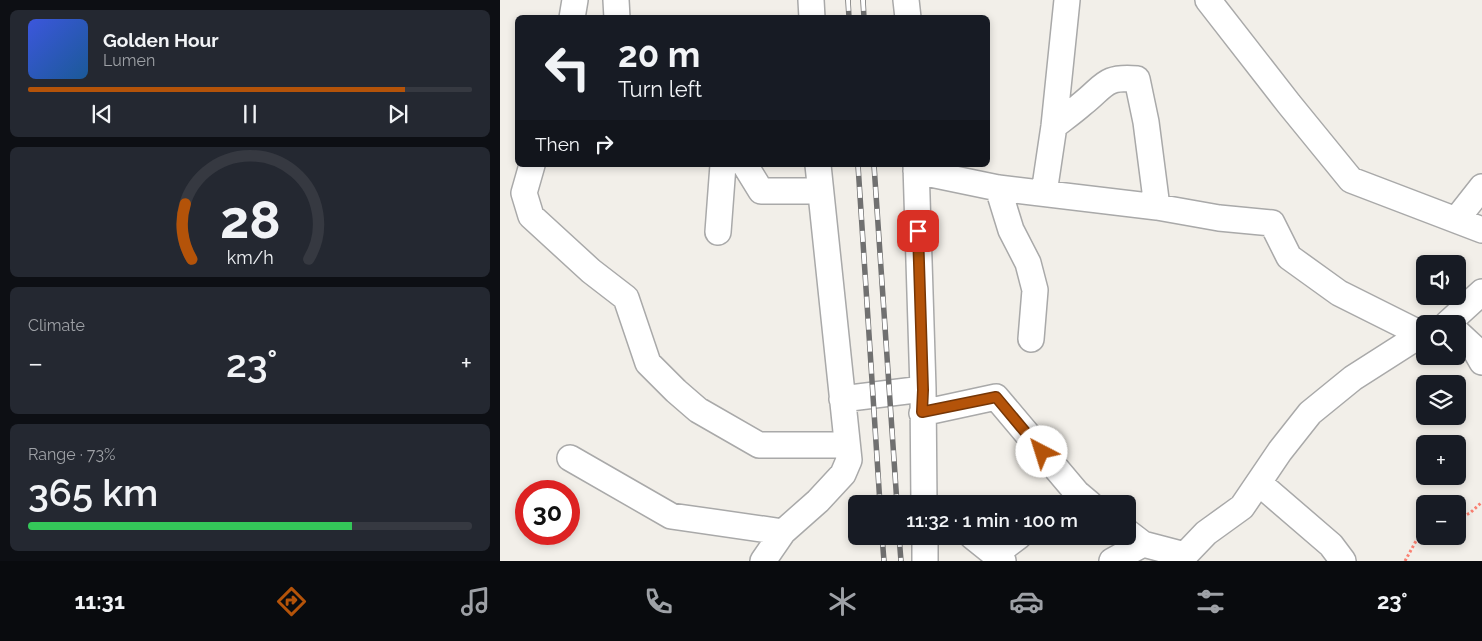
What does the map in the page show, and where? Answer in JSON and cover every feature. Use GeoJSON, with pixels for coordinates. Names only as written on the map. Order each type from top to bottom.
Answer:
{"type":"FeatureCollection","features":[{"type":"Feature","properties":{"kind":"street"},"geometry":{"type":"LineString","coordinates":[[572,15],[575,0]]}},
{"type":"Feature","properties":{"kind":"street"},"geometry":{"type":"LineString","coordinates":[[616,0],[617,15]]}},
{"type":"Feature","properties":{"kind":"street"},"geometry":{"type":"LineString","coordinates":[[811,0],[812,15]]}},
{"type":"Feature","properties":{"kind":"street"},"geometry":{"type":"LineString","coordinates":[[906,0],[908,15]]}},
{"type":"Feature","properties":{"kind":"street"},"geometry":{"type":"LineString","coordinates":[[1044,193],[1054,126],[1067,0]]}},
{"type":"Feature","properties":{"kind":"street"},"geometry":{"type":"LineString","coordinates":[[1208,0],[1351,180],[1482,230]]}},
{"type":"Feature","properties":{"kind":"street"},"geometry":{"type":"LineString","coordinates":[[1054,126],[1084,103],[1103,83],[1123,78],[1137,79],[1146,122],[1157,207]]}},
{"type":"Feature","properties":{"kind":"street"},"geometry":{"type":"LineString","coordinates":[[531,167],[524,193],[531,216],[591,272],[626,298],[648,363],[676,392],[698,410],[759,445],[847,445]]}},
{"type":"Feature","properties":{"kind":"street"},"geometry":{"type":"LineString","coordinates":[[718,232],[724,167]]}},
{"type":"Feature","properties":{"kind":"street"},"geometry":{"type":"LineString","coordinates":[[745,167],[761,191],[820,191]]}},
{"type":"Feature","properties":{"kind":"street"},"geometry":{"type":"LineString","coordinates":[[763,561],[783,532],[818,501],[843,474],[848,460],[818,167]]}},
{"type":"Feature","properties":{"kind":"street"},"geometry":{"type":"LineString","coordinates":[[927,495],[922,401],[916,168],[998,188],[1157,207],[1219,218],[1272,223],[1289,257],[1339,293],[1416,330]]}},
{"type":"Feature","properties":{"kind":"street"},"geometry":{"type":"LineString","coordinates":[[1456,220],[1482,187]]}},
{"type":"Feature","properties":{"kind":"street"},"geometry":{"type":"LineString","coordinates":[[998,188],[1011,230],[1028,263],[1035,290],[1030,339]]}},
{"type":"Feature","properties":{"kind":"street"},"geometry":{"type":"LineString","coordinates":[[1457,315],[1482,292]]}},
{"type":"Feature","properties":{"kind":"street"},"geometry":{"type":"LineString","coordinates":[[1136,538],[1184,558],[1206,534],[1242,507],[1280,451],[1310,413],[1352,378],[1416,337]]}},
{"type":"Feature","properties":{"kind":"street"},"geometry":{"type":"LineString","coordinates":[[1466,340],[1474,348],[1482,362]]}},
{"type":"Feature","properties":{"kind":"street"},"geometry":{"type":"LineString","coordinates":[[842,399],[922,401],[996,397],[1073,495]]}},
{"type":"Feature","properties":{"kind":"street"},"geometry":{"type":"LineString","coordinates":[[570,458],[671,516],[783,532]]}},
{"type":"Feature","properties":{"kind":"street"},"geometry":{"type":"LineString","coordinates":[[1259,482],[1331,545],[1343,561]]}},
{"type":"Feature","properties":{"kind":"street"},"geometry":{"type":"LineString","coordinates":[[925,545],[925,561]]}},
{"type":"Feature","properties":{"kind":"street"},"geometry":{"type":"LineString","coordinates":[[983,545],[999,558],[1011,545]]}},
{"type":"Feature","properties":{"kind":"street"},"geometry":{"type":"LineString","coordinates":[[1112,561],[1128,545]]}},
{"type":"Feature","properties":{"kind":"path"},"geometry":{"type":"LineString","coordinates":[[1466,515],[1482,502]]}},
{"type":"Feature","properties":{"kind":"path"},"geometry":{"type":"LineString","coordinates":[[1405,561],[1416,541]]}},
{"type":"Feature","properties":{"kind":"railway"},"geometry":{"type":"LineString","coordinates":[[848,0],[849,15]]}},
{"type":"Feature","properties":{"kind":"railway"},"geometry":{"type":"LineString","coordinates":[[863,0],[864,15]]}},
{"type":"Feature","properties":{"kind":"railway"},"geometry":{"type":"LineString","coordinates":[[858,167],[879,495]]}},
{"type":"Feature","properties":{"kind":"railway"},"geometry":{"type":"LineString","coordinates":[[874,167],[896,495]]}},
{"type":"Feature","properties":{"kind":"railway"},"geometry":{"type":"LineString","coordinates":[[883,545],[884,561]]}},
{"type":"Feature","properties":{"kind":"railway"},"geometry":{"type":"LineString","coordinates":[[900,545],[901,561]]}},
{"type":"Feature","properties":{"kind":"route"},"geometry":{"type":"LineString","coordinates":[[918,231],[922,412],[996,397],[1042,452]]}}]}
